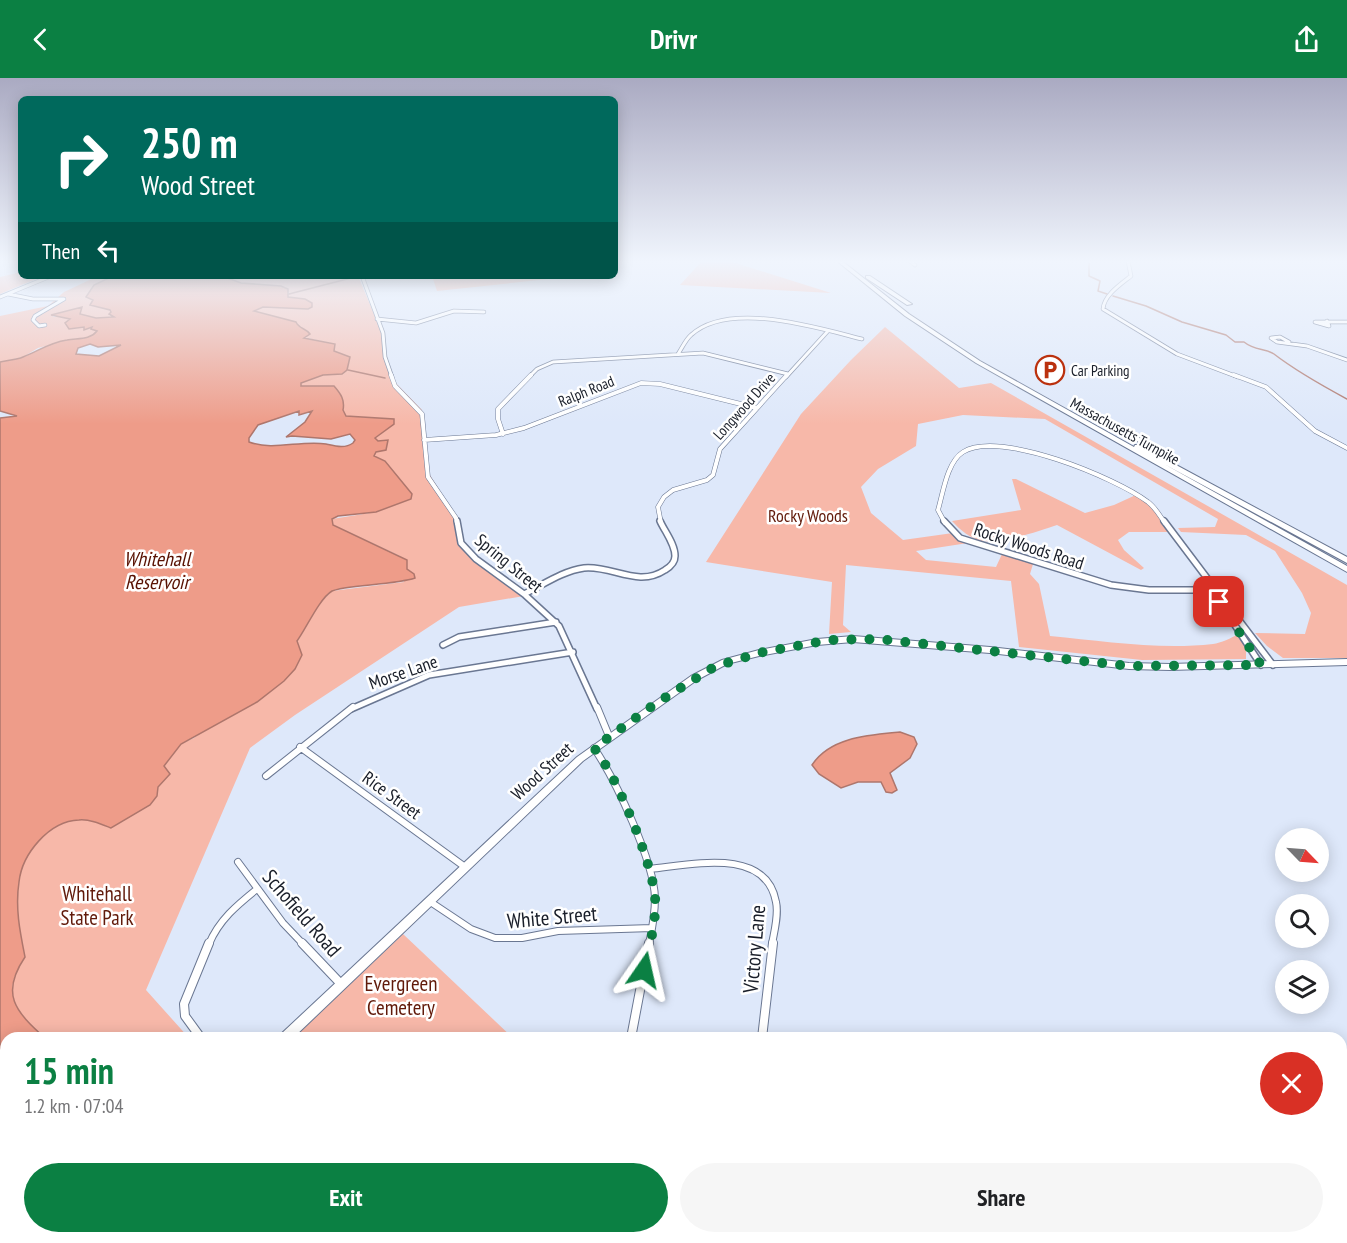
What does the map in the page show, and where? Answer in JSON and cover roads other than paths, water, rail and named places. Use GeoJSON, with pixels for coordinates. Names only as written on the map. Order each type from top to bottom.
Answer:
{"type":"FeatureCollection","features":[{"type":"Feature","properties":{"kind":"highway","name":"Massachusetts Turnpike"},"geometry":{"type":"LineString","coordinates":[[908,315],[994,372],[1347,570]]}},
{"type":"Feature","properties":{"kind":"highway","name":"Massachusetts Turnpike"},"geometry":{"type":"LineString","coordinates":[[917,315],[999,369],[1347,561]]}},
{"type":"Feature","properties":{"kind":"highway"},"geometry":{"type":"LineString","coordinates":[[1123,429],[1181,470]]}},
{"type":"Feature","properties":{"kind":"main road","name":"Wood Street"},"geometry":{"type":"LineString","coordinates":[[291,1032],[562,775],[609,736],[714,667],[759,653],[841,639],[894,640],[1129,666],[1347,662]]}},
{"type":"Feature","properties":{"kind":"street"},"geometry":{"type":"LineString","coordinates":[[36,315],[33,320],[39,326],[45,325]]}},
{"type":"Feature","properties":{"kind":"street","name":"Spring Street"},"geometry":{"type":"LineString","coordinates":[[376,315],[385,339],[385,353],[397,389],[422,414],[428,477],[456,518],[461,543],[465,549],[524,594],[556,622],[573,651],[609,736]]}},
{"type":"Feature","properties":{"kind":"street"},"geometry":{"type":"LineString","coordinates":[[377,319],[416,323],[440,315]]}},
{"type":"Feature","properties":{"kind":"street"},"geometry":{"type":"LineString","coordinates":[[1112,315],[1177,354],[1266,387],[1315,431],[1347,448]]}},
{"type":"Feature","properties":{"kind":"street"},"geometry":{"type":"LineString","coordinates":[[678,354],[682,343],[691,333],[711,323],[730,319],[763,318],[862,339]]}},
{"type":"Feature","properties":{"kind":"street"},"geometry":{"type":"LineString","coordinates":[[1327,321],[1347,322]]}},
{"type":"Feature","properties":{"kind":"street","name":"Longwood Drive"},"geometry":{"type":"LineString","coordinates":[[524,594],[582,568],[596,568],[623,576],[641,578],[652,577],[667,569],[673,563],[675,554],[658,518],[657,509],[660,501],[674,490],[714,475],[719,465],[720,449],[828,331]]}},
{"type":"Feature","properties":{"kind":"street"},"geometry":{"type":"LineString","coordinates":[[1289,342],[1347,360]]}},
{"type":"Feature","properties":{"kind":"street"},"geometry":{"type":"LineString","coordinates":[[503,434],[496,411],[545,364],[703,353],[788,374]]}},
{"type":"Feature","properties":{"kind":"street","name":"Ralph Road"},"geometry":{"type":"LineString","coordinates":[[424,440],[503,434],[640,383],[660,384],[757,408]]}},
{"type":"Feature","properties":{"kind":"street","name":"Rocky Woods Road"},"geometry":{"type":"LineString","coordinates":[[1215,590],[1149,590],[1111,585],[960,538],[947,528],[938,510],[950,466],[958,455],[975,448],[1002,445],[1016,447],[1122,484],[1150,503],[1273,665]]}},
{"type":"Feature","properties":{"kind":"street","name":"Rocky Woods Road"},"geometry":{"type":"LineString","coordinates":[[1215,590],[1261,665]]}},
{"type":"Feature","properties":{"kind":"street"},"geometry":{"type":"LineString","coordinates":[[443,645],[459,637],[556,622]]}},
{"type":"Feature","properties":{"kind":"street","name":"Morse Lane"},"geometry":{"type":"LineString","coordinates":[[266,776],[354,706],[429,675],[573,651]]}},
{"type":"Feature","properties":{"kind":"street","name":"Rice Street"},"geometry":{"type":"LineString","coordinates":[[300,747],[465,867]]}},
{"type":"Feature","properties":{"kind":"street"},"geometry":{"type":"LineString","coordinates":[[594,748],[608,768],[650,869],[655,897],[652,928],[632,1032]]}},
{"type":"Feature","properties":{"kind":"street","name":"Schofield Road"},"geometry":{"type":"LineString","coordinates":[[238,862],[283,923],[342,985]]}},
{"type":"Feature","properties":{"kind":"street","name":"Victory Lane"},"geometry":{"type":"LineString","coordinates":[[650,869],[744,864],[768,879],[774,886],[777,904],[763,1032]]}},
{"type":"Feature","properties":{"kind":"street"},"geometry":{"type":"LineString","coordinates":[[197,1032],[185,1016],[184,1004],[215,929],[236,906],[257,889]]}},
{"type":"Feature","properties":{"kind":"street","name":"White Street"},"geometry":{"type":"LineString","coordinates":[[429,901],[471,929],[495,938],[522,938],[558,931],[652,928]]}},
{"type":"Feature","properties":{"kind":"water","name":"Whitehall Reservoir"},"geometry":{"type":"Polygon","coordinates":[[[53,315],[114,317],[111,315],[271,315],[296,322],[310,334],[304,338],[335,344],[334,351],[350,357],[347,370],[342,374],[323,375],[301,383],[301,386],[334,386],[342,397],[346,416],[394,419],[394,424],[375,438],[378,441],[388,440],[386,450],[376,452],[374,456],[385,461],[412,494],[411,499],[376,512],[338,516],[332,519],[333,525],[407,560],[407,569],[414,574],[415,578],[332,591],[318,607],[297,641],[302,655],[295,669],[284,681],[257,702],[181,744],[164,766],[170,774],[158,787],[157,796],[150,805],[111,828],[87,820],[79,820],[57,826],[39,841],[25,861],[19,882],[18,911],[25,957],[17,970],[12,992],[19,1010],[39,1032],[0,1032],[0,418],[17,416],[0,411],[0,362],[20,358],[54,343],[87,337],[97,331],[91,329],[92,327],[84,330],[84,327],[69,329],[65,323],[70,319],[53,315]],[[90,344],[78,348],[76,354],[99,356],[121,345],[98,347],[90,344]],[[299,411],[258,425],[249,438],[249,442],[268,446],[316,443],[343,446],[350,445],[355,440],[350,434],[331,439],[286,437],[305,422],[312,411],[299,415],[299,411]]]}},
{"type":"Feature","properties":{"kind":"water"},"geometry":{"type":"Polygon","coordinates":[[[900,732],[914,737],[917,744],[910,758],[890,773],[897,790],[892,793],[886,792],[881,782],[858,782],[841,788],[819,774],[812,765],[829,748],[840,743],[863,736],[900,732]]]}},
{"type":"Feature","properties":{"kind":"waterway"},"geometry":{"type":"LineString","coordinates":[[1167,315],[1226,335],[1235,342],[1244,342],[1252,347],[1271,352],[1309,378],[1347,399]]}},
{"type":"Feature","properties":{"kind":"waterway"},"geometry":{"type":"LineString","coordinates":[[348,370],[385,378]]}},
{"type":"Feature","properties":{"kind":"place","name":"Car Parking"},"geometry":{"type":"Point","coordinates":[1050,370]}},
{"type":"Feature","properties":{"kind":"park label","name":"Rocky Woods"},"geometry":{"type":"Point","coordinates":[808,515]}},
{"type":"Feature","properties":{"kind":"park label","name":"Whitehall State Park"},"geometry":{"type":"Point","coordinates":[97,905]}},
{"type":"Feature","properties":{"kind":"park label","name":"Evergreen Cemetery"},"geometry":{"type":"Point","coordinates":[401,995]}}]}
